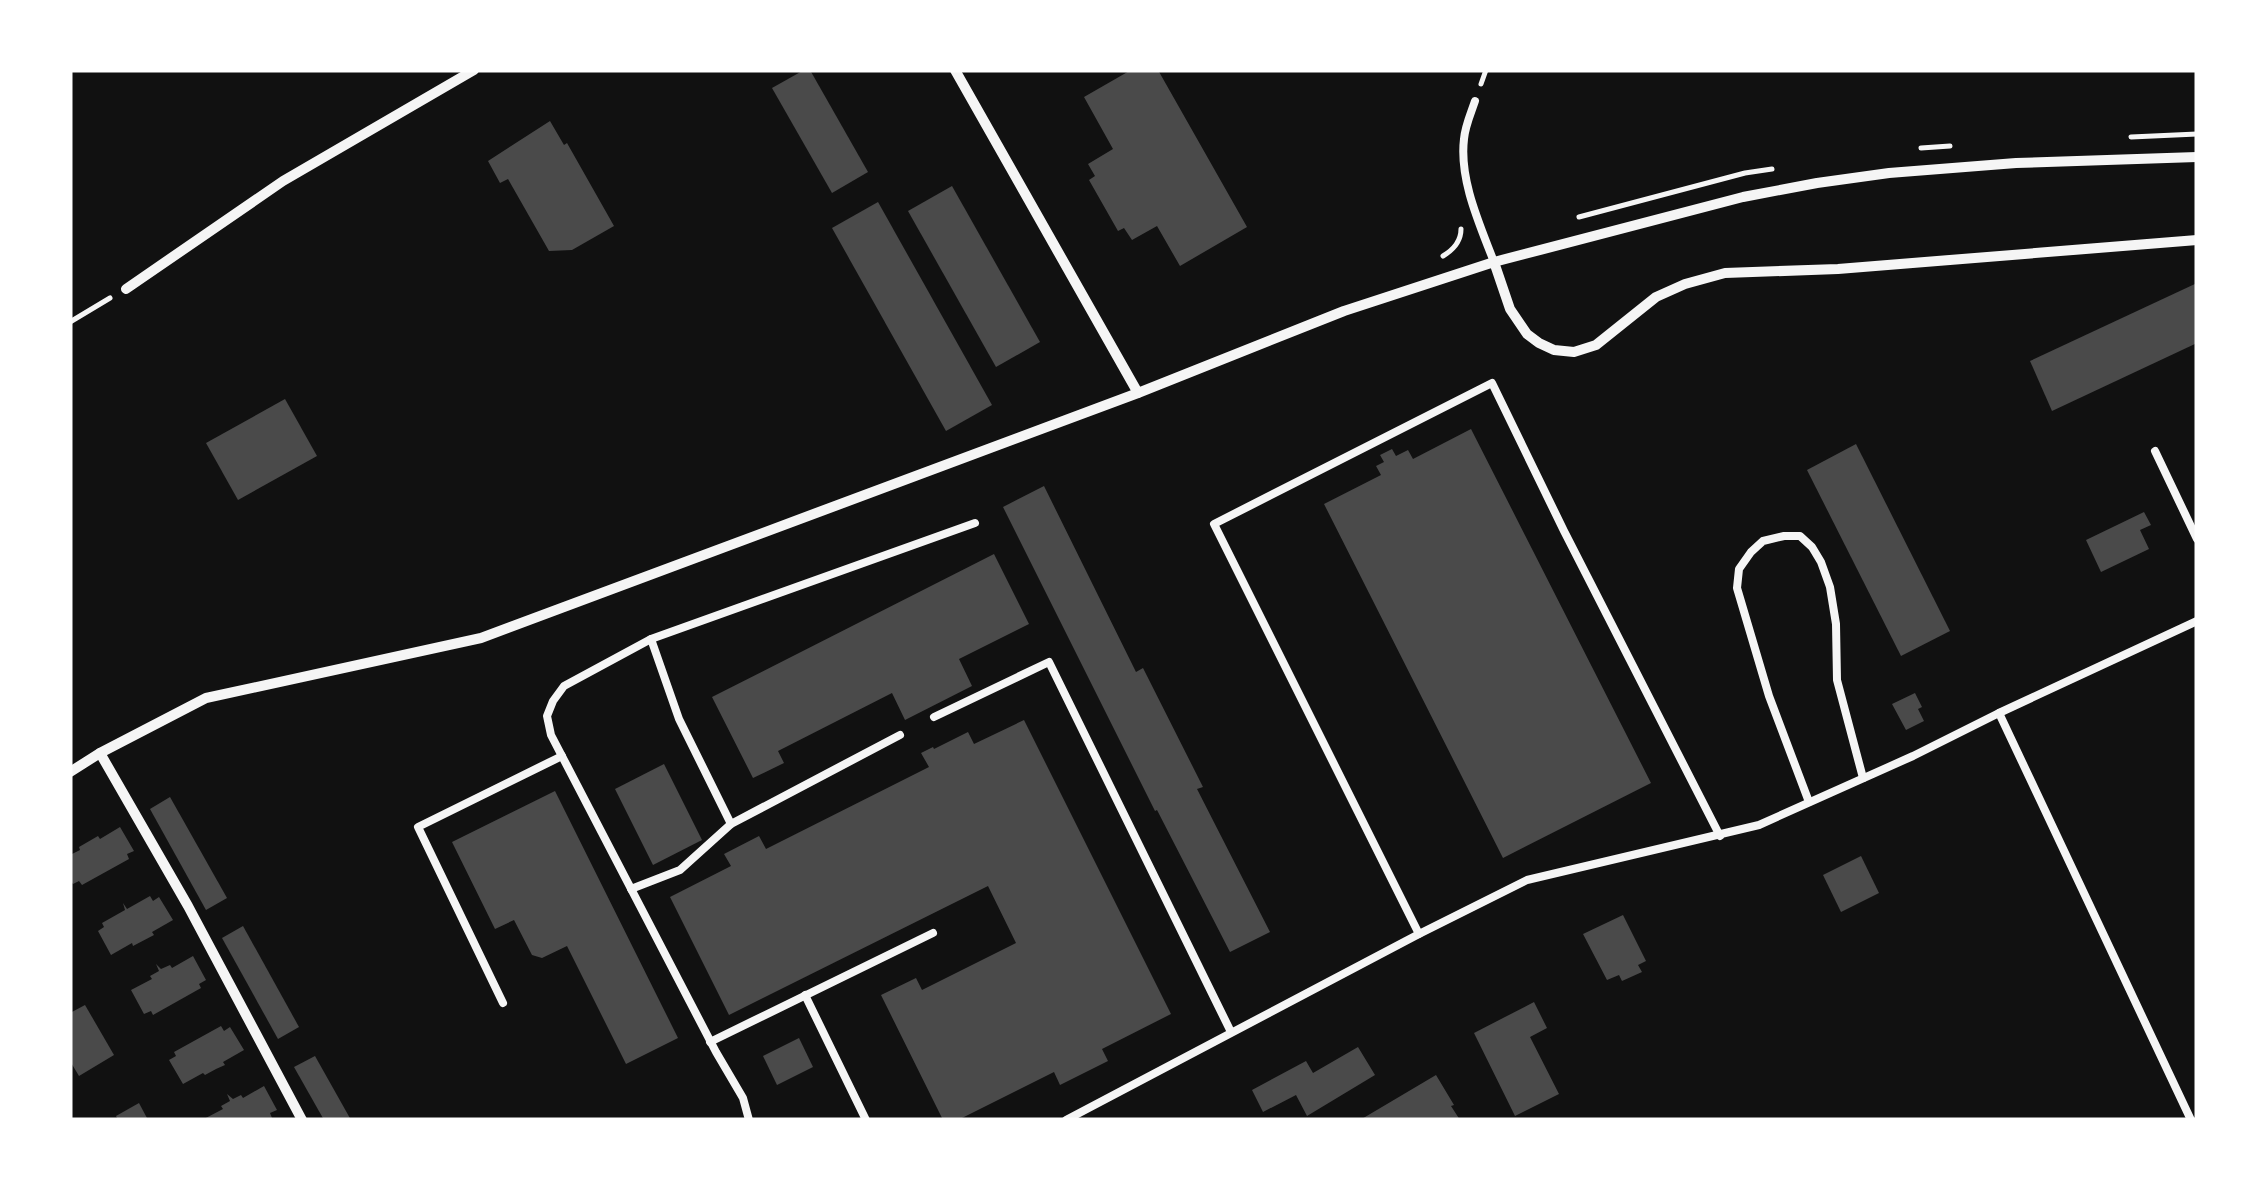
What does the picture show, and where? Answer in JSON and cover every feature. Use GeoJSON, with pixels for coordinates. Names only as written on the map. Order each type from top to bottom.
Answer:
{"type":"FeatureCollection","features":[{"type":"Feature","properties":{"kind":"street"},"geometry":{"type":"LineString","coordinates":[[126,289],[282,181],[474,70]]}},
{"type":"Feature","properties":{"kind":"street"},"geometry":{"type":"LineString","coordinates":[[954,70],[1138,394]]}},
{"type":"Feature","properties":{"kind":"street"},"geometry":{"type":"LineString","coordinates":[[70,772],[206,698],[481,638],[1138,394],[1344,312],[1494,262],[1743,197],[1817,183],[2016,163],[2197,157]]}},
{"type":"Feature","properties":{"kind":"street"},"geometry":{"type":"LineString","coordinates":[[1494,262],[1510,309],[1528,334],[1554,350],[1574,352],[1596,346],[1656,297],[1725,273],[2197,240]]}},
{"type":"Feature","properties":{"kind":"street"},"geometry":{"type":"LineString","coordinates":[[100,753],[188,906],[302,1120]]}},
{"type":"Feature","properties":{"kind":"lane"},"geometry":{"type":"LineString","coordinates":[[1475,101],[1464,137],[1464,157],[1494,262]]}},
{"type":"Feature","properties":{"kind":"lane"},"geometry":{"type":"LineString","coordinates":[[1418,934],[1214,524],[1492,383],[1720,836]]}},
{"type":"Feature","properties":{"kind":"lane"},"geometry":{"type":"LineString","coordinates":[[2155,451],[2197,539]]}},
{"type":"Feature","properties":{"kind":"lane"},"geometry":{"type":"LineString","coordinates":[[749,1120],[743,1098],[551,735],[548,716],[553,701],[564,686],[651,639],[975,523]]}},
{"type":"Feature","properties":{"kind":"lane"},"geometry":{"type":"LineString","coordinates":[[1809,802],[1769,696],[1736,588],[1740,569],[1763,541],[1800,536],[1822,562],[1836,624],[1837,680],[1863,778]]}},
{"type":"Feature","properties":{"kind":"lane"},"geometry":{"type":"LineString","coordinates":[[1066,1120],[1528,880],[1760,824],[2197,621]]}},
{"type":"Feature","properties":{"kind":"lane"},"geometry":{"type":"LineString","coordinates":[[651,639],[680,719],[730,824]]}},
{"type":"Feature","properties":{"kind":"lane"},"geometry":{"type":"LineString","coordinates":[[934,716],[1049,662],[1231,1032]]}},
{"type":"Feature","properties":{"kind":"lane"},"geometry":{"type":"LineString","coordinates":[[1998,713],[2191,1120]]}},
{"type":"Feature","properties":{"kind":"lane"},"geometry":{"type":"LineString","coordinates":[[631,890],[680,870],[730,824],[900,735]]}},
{"type":"Feature","properties":{"kind":"lane"},"geometry":{"type":"LineString","coordinates":[[503,1003],[418,827],[562,756]]}},
{"type":"Feature","properties":{"kind":"lane"},"geometry":{"type":"LineString","coordinates":[[710,1042],[933,933]]}},
{"type":"Feature","properties":{"kind":"lane"},"geometry":{"type":"LineString","coordinates":[[805,996],[866,1120]]}},
{"type":"Feature","properties":{"kind":"path"},"geometry":{"type":"LineString","coordinates":[[1440,258],[1456,246],[1462,226]]}},
{"type":"Feature","properties":{"kind":"path"},"geometry":{"type":"LineString","coordinates":[[70,322],[126,289]]}},
{"type":"Feature","properties":{"kind":"building"},"geometry":{"type":"Polygon","coordinates":[[[810,70],[868,172],[832,193],[772,88],[810,70]]]}},
{"type":"Feature","properties":{"kind":"building"},"geometry":{"type":"Polygon","coordinates":[[[1131,70],[1158,70],[1247,227],[1180,266],[1157,226],[1132,240],[1124,228],[1118,231],[1089,180],[1095,176],[1088,164],[1113,149],[1084,97],[1131,70]]]}},
{"type":"Feature","properties":{"kind":"building"},"geometry":{"type":"Polygon","coordinates":[[[550,121],[564,145],[567,143],[614,226],[572,250],[549,251],[508,179],[500,183],[488,161],[550,121]]]}},
{"type":"Feature","properties":{"kind":"building"},"geometry":{"type":"Polygon","coordinates":[[[952,186],[1040,342],[996,367],[908,211],[952,186]]]}},
{"type":"Feature","properties":{"kind":"building"},"geometry":{"type":"Polygon","coordinates":[[[878,202],[992,405],[946,431],[832,228],[878,202]]]}},
{"type":"Feature","properties":{"kind":"building"},"geometry":{"type":"Polygon","coordinates":[[[2197,283],[2197,343],[2052,411],[2030,361],[2197,283]]]}},
{"type":"Feature","properties":{"kind":"building"},"geometry":{"type":"Polygon","coordinates":[[[285,399],[317,456],[238,500],[206,443],[285,399]]]}},
{"type":"Feature","properties":{"kind":"building"},"geometry":{"type":"Polygon","coordinates":[[[1471,429],[1651,783],[1503,858],[1324,504],[1381,475],[1376,466],[1384,462],[1380,455],[1392,449],[1396,456],[1408,450],[1413,459],[1471,429]]]}},
{"type":"Feature","properties":{"kind":"building"},"geometry":{"type":"Polygon","coordinates":[[[1856,444],[1950,631],[1901,656],[1807,470],[1856,444]]]}},
{"type":"Feature","properties":{"kind":"building"},"geometry":{"type":"Polygon","coordinates":[[[1044,486],[1136,672],[1143,668],[1203,787],[1197,789],[1270,932],[1230,952],[1003,507],[1044,486]]]}},
{"type":"Feature","properties":{"kind":"building"},"geometry":{"type":"Polygon","coordinates":[[[2144,512],[2151,525],[2140,530],[2149,549],[2101,572],[2086,540],[2144,512]]]}},
{"type":"Feature","properties":{"kind":"building"},"geometry":{"type":"Polygon","coordinates":[[[994,554],[1029,624],[959,659],[972,686],[905,720],[892,693],[778,751],[784,763],[753,778],[712,697],[994,554]]]}},
{"type":"Feature","properties":{"kind":"building"},"geometry":{"type":"Polygon","coordinates":[[[1915,693],[1924,721],[1906,730],[1892,704],[1915,693]]]}},
{"type":"Feature","properties":{"kind":"building"},"geometry":{"type":"Polygon","coordinates":[[[1024,720],[1171,1014],[1102,1049],[1108,1061],[1060,1085],[1054,1072],[958,1120],[943,1120],[881,995],[916,978],[922,990],[1016,943],[988,886],[729,1015],[670,897],[731,866],[724,854],[759,836],[766,849],[929,767],[921,753],[933,747],[968,732],[974,744],[1024,720]]]}},
{"type":"Feature","properties":{"kind":"building"},"geometry":{"type":"Polygon","coordinates":[[[664,764],[702,840],[653,865],[615,789],[664,764]]]}},
{"type":"Feature","properties":{"kind":"building"},"geometry":{"type":"Polygon","coordinates":[[[555,791],[678,1038],[626,1064],[567,946],[542,958],[532,955],[514,920],[495,929],[452,842],[555,791]]]}},
{"type":"Feature","properties":{"kind":"building"},"geometry":{"type":"Polygon","coordinates":[[[170,797],[227,898],[206,910],[150,809],[170,797]]]}},
{"type":"Feature","properties":{"kind":"building"},"geometry":{"type":"Polygon","coordinates":[[[120,827],[134,851],[127,854],[129,859],[82,885],[79,881],[73,884],[70,855],[120,827]]]}},
{"type":"Feature","properties":{"kind":"building"},"geometry":{"type":"Polygon","coordinates":[[[1861,856],[1879,893],[1841,912],[1823,875],[1861,856]]]}},
{"type":"Feature","properties":{"kind":"building"},"geometry":{"type":"Polygon","coordinates":[[[150,896],[153,901],[159,897],[173,920],[152,932],[154,935],[111,955],[98,931],[104,927],[102,923],[125,910],[123,903],[127,909],[150,896]]]}},
{"type":"Feature","properties":{"kind":"building"},"geometry":{"type":"Polygon","coordinates":[[[1623,915],[1646,961],[1638,965],[1642,972],[1622,981],[1619,975],[1607,980],[1583,934],[1623,915]]]}},
{"type":"Feature","properties":{"kind":"building"},"geometry":{"type":"Polygon","coordinates":[[[243,926],[299,1027],[278,1039],[222,938],[243,926]]]}},
{"type":"Feature","properties":{"kind":"building"},"geometry":{"type":"Polygon","coordinates":[[[193,956],[206,980],[199,984],[201,988],[153,1015],[151,1011],[144,1014],[131,990],[152,979],[150,976],[159,971],[156,964],[161,969],[170,965],[172,968],[193,956]]]}},
{"type":"Feature","properties":{"kind":"building"},"geometry":{"type":"Polygon","coordinates":[[[1534,1002],[1547,1028],[1530,1037],[1559,1094],[1515,1116],[1474,1033],[1534,1002]]]}},
{"type":"Feature","properties":{"kind":"building"},"geometry":{"type":"Polygon","coordinates":[[[85,1005],[114,1055],[79,1076],[70,1061],[70,1013],[85,1005]]]}},
{"type":"Feature","properties":{"kind":"building"},"geometry":{"type":"Polygon","coordinates":[[[221,1026],[224,1031],[230,1027],[244,1050],[223,1062],[225,1065],[183,1084],[169,1060],[176,1056],[174,1052],[221,1026]]]}},
{"type":"Feature","properties":{"kind":"building"},"geometry":{"type":"Polygon","coordinates":[[[799,1038],[813,1067],[777,1085],[763,1056],[799,1038]]]}},
{"type":"Feature","properties":{"kind":"building"},"geometry":{"type":"Polygon","coordinates":[[[1358,1047],[1375,1075],[1307,1116],[1296,1095],[1263,1112],[1252,1090],[1306,1061],[1313,1073],[1358,1047]]]}},
{"type":"Feature","properties":{"kind":"building"},"geometry":{"type":"Polygon","coordinates":[[[315,1056],[351,1120],[324,1120],[294,1067],[315,1056]]]}},
{"type":"Feature","properties":{"kind":"building"},"geometry":{"type":"Polygon","coordinates":[[[1436,1075],[1460,1120],[1360,1120],[1436,1075]]]}},
{"type":"Feature","properties":{"kind":"building"},"geometry":{"type":"Polygon","coordinates":[[[264,1086],[277,1110],[270,1113],[269,1120],[202,1120],[223,1109],[221,1106],[230,1101],[227,1094],[233,1099],[241,1095],[243,1098],[264,1086]]]}},
{"type":"Feature","properties":{"kind":"building"},"geometry":{"type":"Polygon","coordinates":[[[139,1103],[148,1120],[118,1120],[116,1116],[139,1103]]]}}]}
